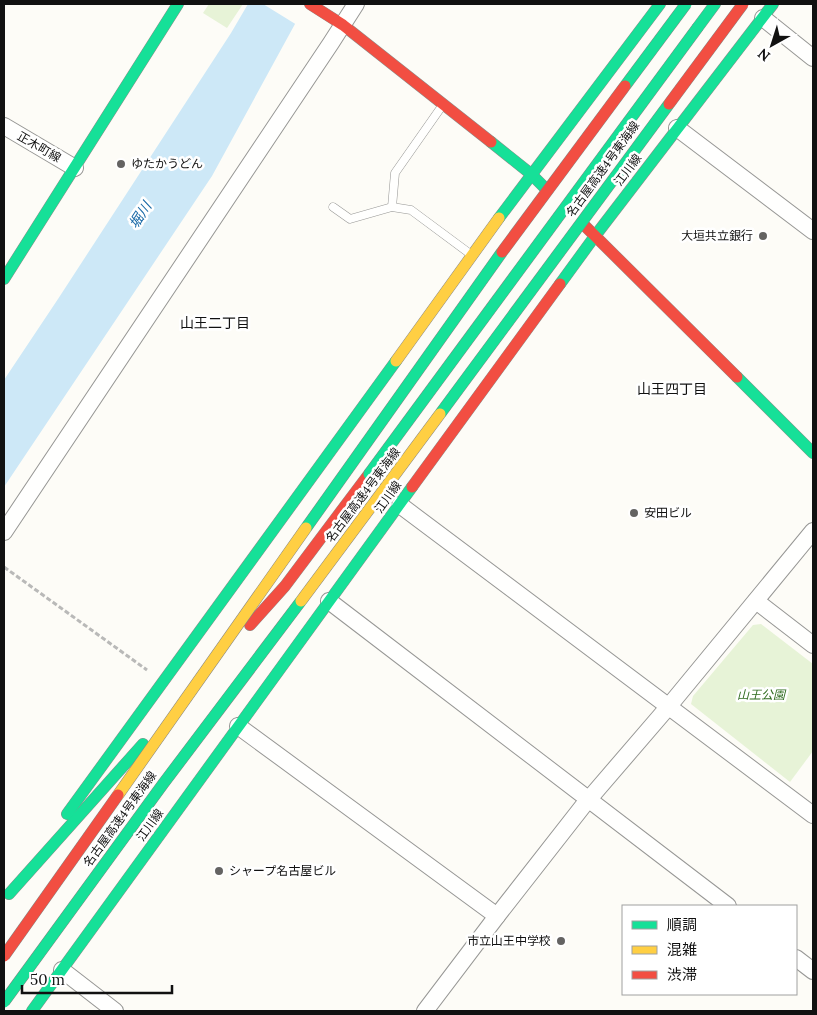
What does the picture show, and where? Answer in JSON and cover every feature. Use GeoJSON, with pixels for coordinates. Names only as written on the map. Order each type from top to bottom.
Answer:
{"type":"FeatureCollection","features":[{"type":"Feature","properties":{"kind":"main road"},"geometry":{"type":"LineString","coordinates":[[4,279],[178,4]]}},
{"type":"Feature","properties":{"kind":"main road"},"geometry":{"type":"LineString","coordinates":[[310,4],[337,21],[531,174],[813,452]]}},
{"type":"Feature","properties":{"kind":"main road"},"geometry":{"type":"LineString","coordinates":[[6,897],[531,174],[660,4]]}},
{"type":"Feature","properties":{"kind":"main road","name":"名古屋高速4号東海線"},"geometry":{"type":"LineString","coordinates":[[4,956],[475,290],[686,4]]}},
{"type":"Feature","properties":{"kind":"main road"},"geometry":{"type":"LineString","coordinates":[[6,897],[285,586],[715,4]]}},
{"type":"Feature","properties":{"kind":"main road","name":"名古屋高速4号東海線"},"geometry":{"type":"LineString","coordinates":[[4,1002],[163,784],[386,487],[743,4]]}},
{"type":"Feature","properties":{"kind":"main road","name":"江川線"},"geometry":{"type":"LineString","coordinates":[[32,1011],[596,236],[773,4]]}},
{"type":"Feature","properties":{"kind":"street"},"geometry":{"type":"LineString","coordinates":[[4,532],[337,21],[356,4]]}},
{"type":"Feature","properties":{"kind":"street"},"geometry":{"type":"LineString","coordinates":[[763,18],[813,58]]}},
{"type":"Feature","properties":{"kind":"street","name":"正木町線"},"geometry":{"type":"LineString","coordinates":[[4,126],[75,168]]}},
{"type":"Feature","properties":{"kind":"street"},"geometry":{"type":"LineString","coordinates":[[677,128],[813,231]]}},
{"type":"Feature","properties":{"kind":"street"},"geometry":{"type":"LineString","coordinates":[[400,505],[813,815]]}},
{"type":"Feature","properties":{"kind":"street"},"geometry":{"type":"LineString","coordinates":[[425,1011],[589,799],[669,706],[813,531]]}},
{"type":"Feature","properties":{"kind":"street"},"geometry":{"type":"LineString","coordinates":[[329,601],[727,905]]}},
{"type":"Feature","properties":{"kind":"street"},"geometry":{"type":"LineString","coordinates":[[756,601],[813,645]]}},
{"type":"Feature","properties":{"kind":"street"},"geometry":{"type":"LineString","coordinates":[[238,726],[497,916]]}},
{"type":"Feature","properties":{"kind":"street"},"geometry":{"type":"LineString","coordinates":[[797,959],[813,972]]}},
{"type":"Feature","properties":{"kind":"street"},"geometry":{"type":"LineString","coordinates":[[62,970],[115,1011]]}},
{"type":"Feature","properties":{"kind":"lane"},"geometry":{"type":"LineString","coordinates":[[392,207],[394,173],[443,104]]}},
{"type":"Feature","properties":{"kind":"lane"},"geometry":{"type":"LineString","coordinates":[[333,207],[350,219],[392,207],[411,210],[473,255]]}},
{"type":"Feature","properties":{"kind":"path"},"geometry":{"type":"LineString","coordinates":[[4,567],[149,671]]}},
{"type":"Feature","properties":{"kind":"green space"},"geometry":{"type":"Polygon","coordinates":[[[209,4],[243,4],[227,28],[203,13],[209,4]]]}},
{"type":"Feature","properties":{"kind":"green space","name":"山王公園"},"geometry":{"type":"Polygon","coordinates":[[[761,624],[813,664],[813,751],[790,782],[691,704],[693,696],[753,625],[761,624]]]}},
{"type":"Feature","properties":{"kind":"water","name":"堀川"},"geometry":{"type":"Polygon","coordinates":[[[248,4],[315,4],[295,24],[212,176],[4,487],[4,380],[231,33],[248,4]]]}},
{"type":"Feature","properties":{"kind":"pier"},"geometry":{"type":"Polygon","coordinates":[[[263,4],[318,4],[297,25],[263,4]]]}},
{"type":"Feature","properties":{"kind":"traffic: fast"},"geometry":{"type":"LineString","coordinates":[[4,279],[178,4]]}},
{"type":"Feature","properties":{"kind":"traffic: fast"},"geometry":{"type":"LineString","coordinates":[[499,218],[660,4]]}},
{"type":"Feature","properties":{"kind":"traffic: fast"},"geometry":{"type":"LineString","coordinates":[[625,86],[686,4]]}},
{"type":"Feature","properties":{"kind":"traffic: fast"},"geometry":{"type":"LineString","coordinates":[[698,27],[715,4]]}},
{"type":"Feature","properties":{"kind":"traffic: fast"},"geometry":{"type":"LineString","coordinates":[[560,284],[773,4]]}},
{"type":"Feature","properties":{"kind":"traffic: fast"},"geometry":{"type":"LineString","coordinates":[[369,474],[698,27]]}},
{"type":"Feature","properties":{"kind":"traffic: fast"},"geometry":{"type":"LineString","coordinates":[[440,414],[669,104]]}},
{"type":"Feature","properties":{"kind":"traffic: fast"},"geometry":{"type":"LineString","coordinates":[[491,142],[544,187]]}},
{"type":"Feature","properties":{"kind":"traffic: fast"},"geometry":{"type":"LineString","coordinates":[[306,528],[502,252]]}},
{"type":"Feature","properties":{"kind":"traffic: fast"},"geometry":{"type":"LineString","coordinates":[[67,814],[396,361]]}},
{"type":"Feature","properties":{"kind":"traffic: fast"},"geometry":{"type":"LineString","coordinates":[[737,377],[813,453]]}},
{"type":"Feature","properties":{"kind":"traffic: fast"},"geometry":{"type":"LineString","coordinates":[[32,1011],[412,487]]}},
{"type":"Feature","properties":{"kind":"traffic: fast"},"geometry":{"type":"LineString","coordinates":[[4,1002],[163,784],[301,601]]}},
{"type":"Feature","properties":{"kind":"traffic: fast"},"geometry":{"type":"LineString","coordinates":[[9,894],[143,744]]}},
{"type":"Feature","properties":{"kind":"traffic: slow"},"geometry":{"type":"LineString","coordinates":[[396,361],[499,218]]}},
{"type":"Feature","properties":{"kind":"traffic: slow"},"geometry":{"type":"LineString","coordinates":[[301,601],[440,414]]}},
{"type":"Feature","properties":{"kind":"traffic: slow"},"geometry":{"type":"LineString","coordinates":[[118,795],[306,528]]}},
{"type":"Feature","properties":{"kind":"traffic: jam"},"geometry":{"type":"LineString","coordinates":[[310,4],[343,25],[491,142]]}},
{"type":"Feature","properties":{"kind":"traffic: jam"},"geometry":{"type":"LineString","coordinates":[[669,104],[743,4]]}},
{"type":"Feature","properties":{"kind":"traffic: jam"},"geometry":{"type":"LineString","coordinates":[[502,252],[625,86]]}},
{"type":"Feature","properties":{"kind":"traffic: jam"},"geometry":{"type":"LineString","coordinates":[[583,224],[737,377]]}},
{"type":"Feature","properties":{"kind":"traffic: jam"},"geometry":{"type":"LineString","coordinates":[[412,487],[560,284]]}},
{"type":"Feature","properties":{"kind":"traffic: jam"},"geometry":{"type":"LineString","coordinates":[[250,625],[285,586],[369,474]]}},
{"type":"Feature","properties":{"kind":"traffic: jam"},"geometry":{"type":"LineString","coordinates":[[4,956],[118,795]]}},
{"type":"Feature","properties":{"kind":"place","name":"ゆたかうどん"},"geometry":{"type":"Point","coordinates":[121,164]}},
{"type":"Feature","properties":{"kind":"place","name":"大垣共立銀行"},"geometry":{"type":"Point","coordinates":[763,236]}},
{"type":"Feature","properties":{"kind":"place","name":"安田ビル"},"geometry":{"type":"Point","coordinates":[634,513]}},
{"type":"Feature","properties":{"kind":"place","name":"シャープ名古屋ビル"},"geometry":{"type":"Point","coordinates":[219,871]}},
{"type":"Feature","properties":{"kind":"place","name":"市立山王中学校"},"geometry":{"type":"Point","coordinates":[561,941]}},
{"type":"Feature","properties":{"kind":"district","name":"山王二丁目"},"geometry":{"type":"Point","coordinates":[215,323]}},
{"type":"Feature","properties":{"kind":"district","name":"山王四丁目"},"geometry":{"type":"Point","coordinates":[672,389]}}]}
